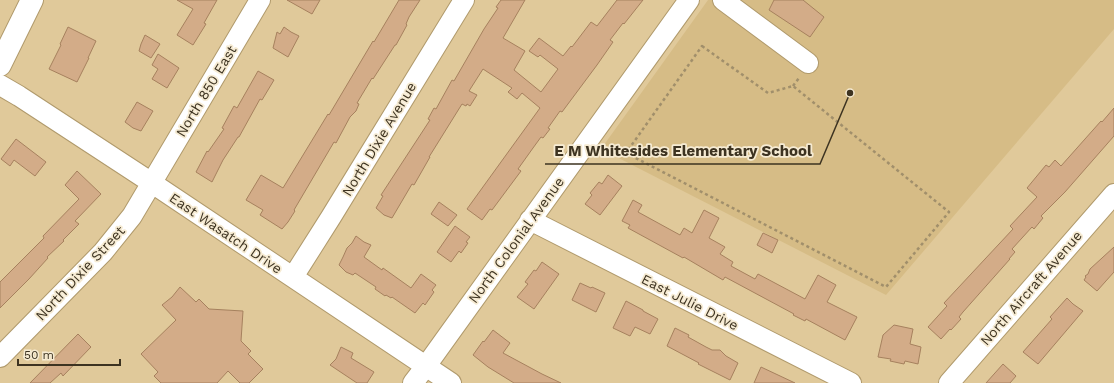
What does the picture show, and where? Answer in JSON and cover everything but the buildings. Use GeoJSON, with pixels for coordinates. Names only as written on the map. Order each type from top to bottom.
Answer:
{"type":"FeatureCollection","features":[{"type":"Feature","properties":{"kind":"main road"},"geometry":{"type":"LineString","coordinates":[[0,65],[32,0]]}},
{"type":"Feature","properties":{"kind":"street","name":"North 850 East"},"geometry":{"type":"LineString","coordinates":[[152,183],[260,0]]}},
{"type":"Feature","properties":{"kind":"street","name":"North Dixie Avenue"},"geometry":{"type":"LineString","coordinates":[[293,277],[464,0]]}},
{"type":"Feature","properties":{"kind":"street","name":"North Colonial Avenue"},"geometry":{"type":"LineString","coordinates":[[413,383],[689,0]]}},
{"type":"Feature","properties":{"kind":"street"},"geometry":{"type":"LineString","coordinates":[[723,0],[803,70]]}},
{"type":"Feature","properties":{"kind":"street","name":"East Wasatch Drive"},"geometry":{"type":"LineString","coordinates":[[0,85],[152,183],[451,383]]}},
{"type":"Feature","properties":{"kind":"street","name":"North Dixie Street"},"geometry":{"type":"LineString","coordinates":[[0,357],[103,252],[132,216],[152,183]]}},
{"type":"Feature","properties":{"kind":"street","name":"North Aircraft Avenue"},"geometry":{"type":"LineString","coordinates":[[949,383],[1114,194]]}},
{"type":"Feature","properties":{"kind":"street","name":"East Julie Drive"},"geometry":{"type":"LineString","coordinates":[[530,220],[851,383]]}},
{"type":"Feature","properties":{"kind":"path"},"geometry":{"type":"LineString","coordinates":[[793,86],[949,212],[886,287],[626,153],[702,46],[768,93],[793,86],[803,70]]}},
{"type":"Feature","properties":{"kind":"shaded area"},"geometry":{"type":"Polygon","coordinates":[[[708,0],[1114,0],[1114,29],[886,295],[601,149],[708,0]]]}},
{"type":"Feature","properties":{"kind":"place","name":"E M Whitesides Elementary School"},"geometry":{"type":"Point","coordinates":[850,93]}}]}
